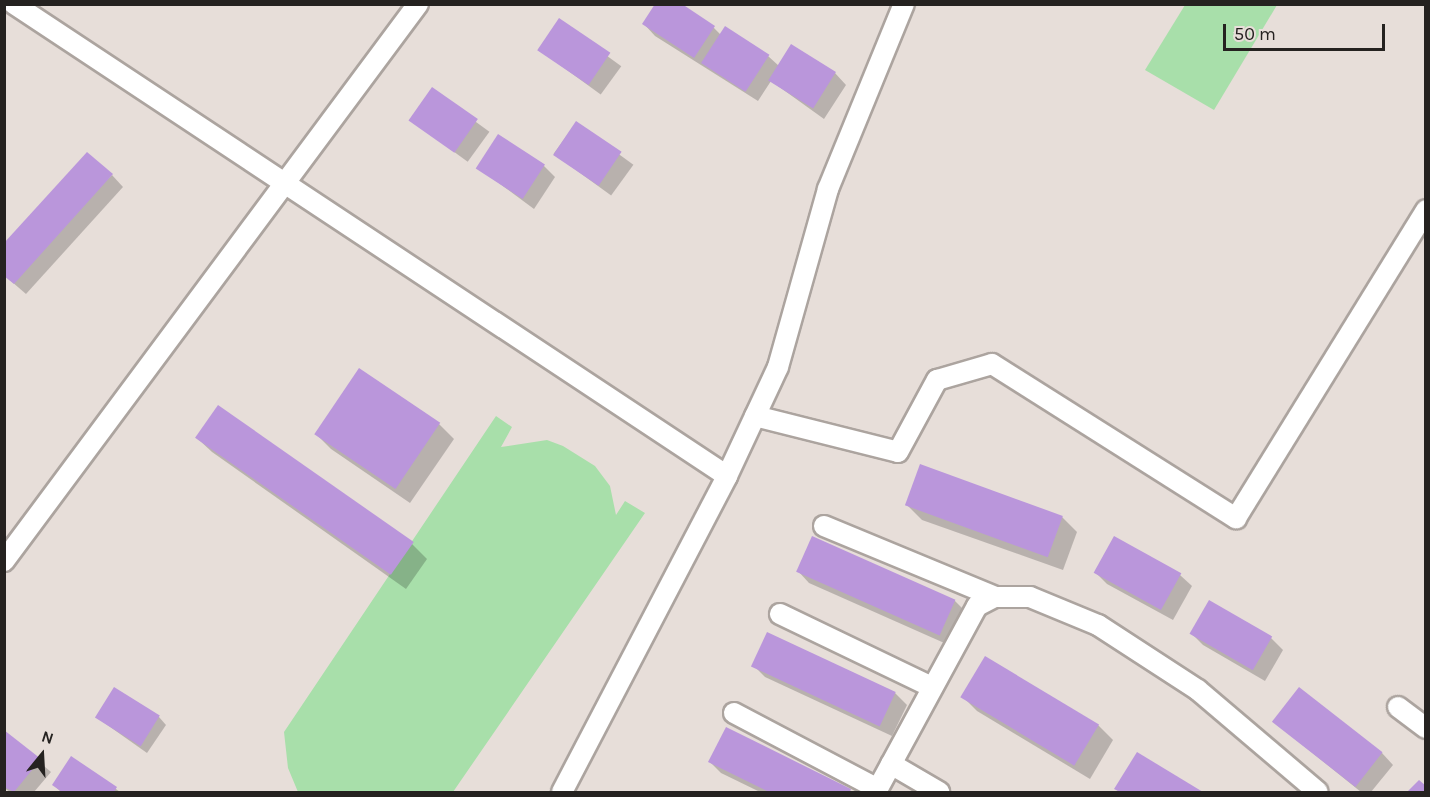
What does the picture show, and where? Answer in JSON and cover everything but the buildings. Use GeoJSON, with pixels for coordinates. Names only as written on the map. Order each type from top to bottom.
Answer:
{"type":"FeatureCollection","features":[{"type":"Feature","properties":{"kind":"street"},"geometry":{"type":"LineString","coordinates":[[14,4],[285,186],[727,476]]}},
{"type":"Feature","properties":{"kind":"street"},"geometry":{"type":"LineString","coordinates":[[4,561],[285,186],[418,4]]}},
{"type":"Feature","properties":{"kind":"street"},"geometry":{"type":"LineString","coordinates":[[562,792],[727,476],[778,368],[828,189],[904,4]]}},
{"type":"Feature","properties":{"kind":"street"},"geometry":{"type":"LineString","coordinates":[[755,416],[898,452],[937,380],[992,364],[1236,518],[1425,210]]}},
{"type":"Feature","properties":{"kind":"street"},"geometry":{"type":"LineString","coordinates":[[824,526],[995,597],[1030,597],[1098,625],[1198,690],[1318,792]]}},
{"type":"Feature","properties":{"kind":"street"},"geometry":{"type":"LineString","coordinates":[[734,713],[877,790],[966,621],[977,606],[995,597]]}},
{"type":"Feature","properties":{"kind":"street"},"geometry":{"type":"LineString","coordinates":[[780,614],[932,687]]}},
{"type":"Feature","properties":{"kind":"street"},"geometry":{"type":"LineString","coordinates":[[1398,706],[1425,728]]}},
{"type":"Feature","properties":{"kind":"street"},"geometry":{"type":"LineString","coordinates":[[891,764],[939,792]]}},
{"type":"Feature","properties":{"kind":"green space"},"geometry":{"type":"Polygon","coordinates":[[[1185,5],[1277,5],[1214,110],[1145,70],[1185,5]]]}},
{"type":"Feature","properties":{"kind":"green space"},"geometry":{"type":"Polygon","coordinates":[[[496,416],[512,427],[501,447],[547,440],[563,446],[595,466],[610,486],[616,515],[625,501],[645,513],[453,792],[298,792],[288,768],[284,732],[496,416]]]}}]}
